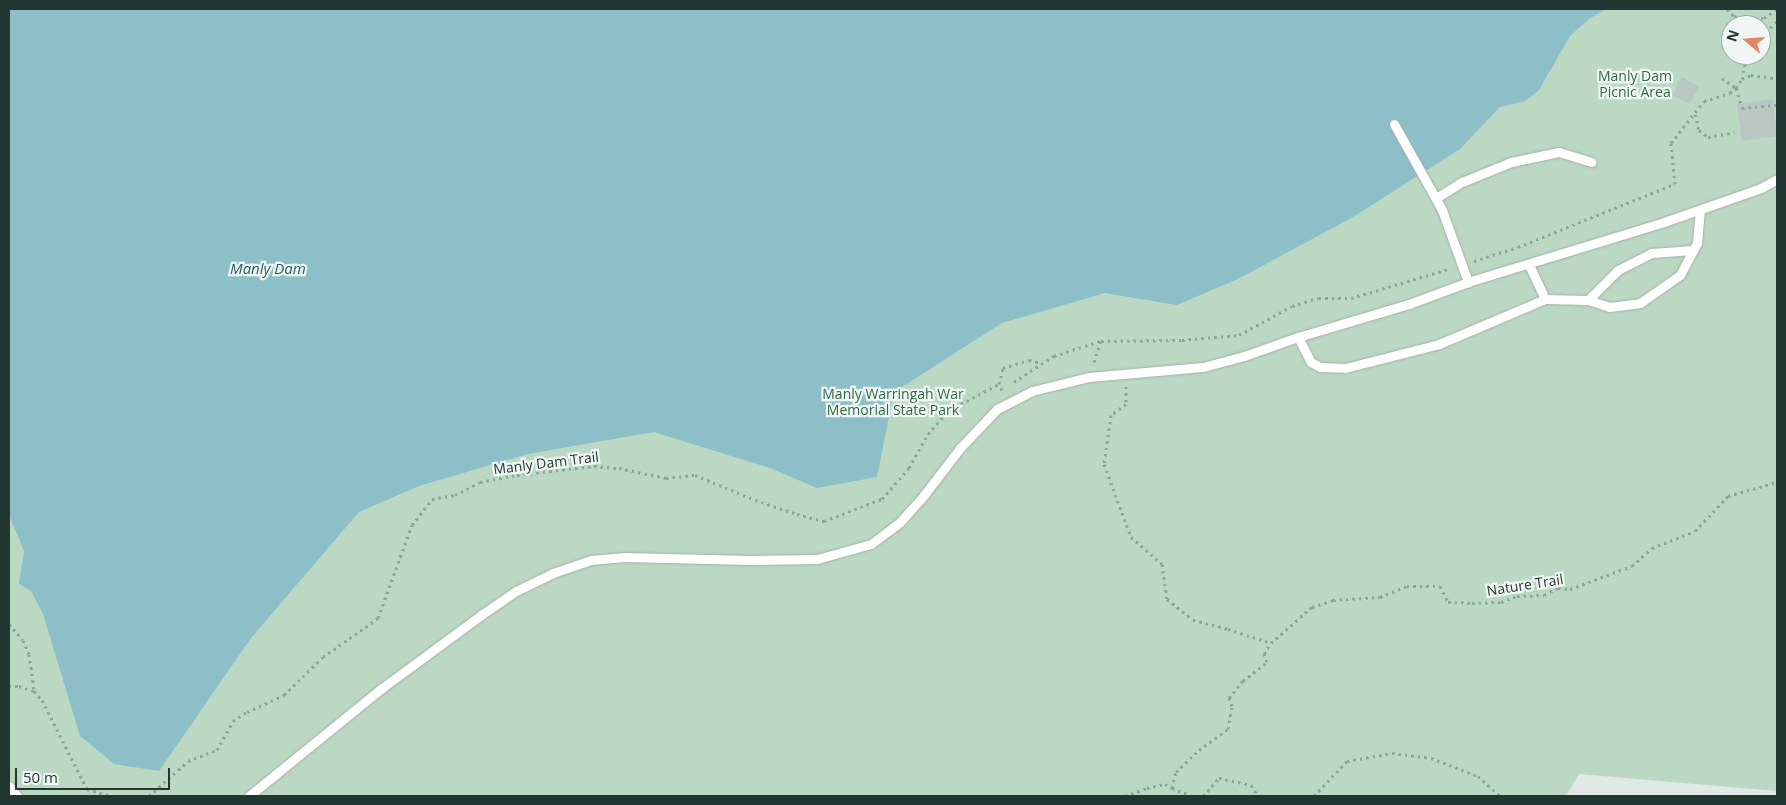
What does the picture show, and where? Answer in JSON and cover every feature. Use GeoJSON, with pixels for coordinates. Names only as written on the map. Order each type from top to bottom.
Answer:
{"type":"FeatureCollection","features":[{"type":"Feature","properties":{"kind":"lane"},"geometry":{"type":"LineString","coordinates":[[1394,124],[1436,198],[1468,282]]}},
{"type":"Feature","properties":{"kind":"lane"},"geometry":{"type":"LineString","coordinates":[[1436,198],[1462,182],[1511,162],[1559,152],[1592,162]]}},
{"type":"Feature","properties":{"kind":"lane"},"geometry":{"type":"LineString","coordinates":[[249,796],[382,688],[516,591],[553,573],[591,560],[624,557],[817,560],[870,544],[900,522],[924,495],[960,448],[997,409],[1032,391],[1089,377],[1203,366],[1244,356],[1298,337],[1409,304],[1468,282],[1529,265],[1700,210],[1760,188],[1777,179]]}},
{"type":"Feature","properties":{"kind":"lane"},"geometry":{"type":"LineString","coordinates":[[1298,337],[1311,362],[1320,367],[1345,368],[1439,344],[1545,299],[1588,300],[1609,307],[1640,303],[1680,275],[1697,243],[1700,210]]}},
{"type":"Feature","properties":{"kind":"lane"},"geometry":{"type":"LineString","coordinates":[[1588,300],[1618,270],[1651,253],[1693,250]]}},
{"type":"Feature","properties":{"kind":"lane"},"geometry":{"type":"LineString","coordinates":[[1529,265],[1545,299]]}},
{"type":"Feature","properties":{"kind":"lane"},"geometry":{"type":"LineString","coordinates":[[9,786],[16,796]]}},
{"type":"Feature","properties":{"kind":"path"},"geometry":{"type":"LineString","coordinates":[[1727,9],[1734,16],[1748,20],[1764,18],[1777,10]]}},
{"type":"Feature","properties":{"kind":"path"},"geometry":{"type":"LineString","coordinates":[[997,393],[1054,356],[1101,341],[1182,340],[1239,335],[1292,306],[1319,298],[1351,298],[1462,265],[1518,247],[1675,184],[1672,144],[1704,101],[1730,93],[1736,88],[1742,79],[1745,65]]}},
{"type":"Feature","properties":{"kind":"path"},"geometry":{"type":"LineString","coordinates":[[1742,79],[1751,75],[1777,78]]}},
{"type":"Feature","properties":{"kind":"path"},"geometry":{"type":"LineString","coordinates":[[1722,78],[1736,88],[1742,108],[1777,105]]}},
{"type":"Feature","properties":{"kind":"path"},"geometry":{"type":"LineString","coordinates":[[1696,113],[1696,123],[1699,130],[1708,136],[1736,132]]}},
{"type":"Feature","properties":{"kind":"path"},"geometry":{"type":"LineString","coordinates":[[1089,377],[1101,341]]}},
{"type":"Feature","properties":{"kind":"path"},"geometry":{"type":"LineString","coordinates":[[1002,390],[999,384],[1003,368],[1029,360],[1041,364]]}},
{"type":"Feature","properties":{"kind":"path"},"geometry":{"type":"LineString","coordinates":[[1138,372],[1126,386],[1126,404],[1111,415],[1104,464],[1131,537],[1162,564],[1167,599],[1193,620],[1270,643],[1264,654],[1267,662],[1243,681],[1229,698],[1232,706],[1228,729],[1199,750],[1176,772],[1172,788]]}},
{"type":"Feature","properties":{"kind":"path","name":"Manly Dam Trail"},"geometry":{"type":"LineString","coordinates":[[149,796],[188,761],[217,750],[233,721],[246,712],[284,695],[323,657],[378,618],[412,526],[432,499],[455,495],[480,482],[594,466],[619,468],[666,478],[695,475],[755,500],[824,521],[882,499],[909,468],[928,434],[941,419],[954,407],[999,384]]}},
{"type":"Feature","properties":{"kind":"path"},"geometry":{"type":"LineString","coordinates":[[549,459],[551,471]]}},
{"type":"Feature","properties":{"kind":"path","name":"Nature Trail"},"geometry":{"type":"LineString","coordinates":[[1270,643],[1312,608],[1333,600],[1380,597],[1407,586],[1440,586],[1448,602],[1472,603],[1501,602],[1517,596],[1544,595],[1558,588],[1570,589],[1632,566],[1652,548],[1695,530],[1728,496],[1777,482]]}},
{"type":"Feature","properties":{"kind":"path"},"geometry":{"type":"LineString","coordinates":[[9,624],[22,640],[29,654],[34,691]]}},
{"type":"Feature","properties":{"kind":"path"},"geometry":{"type":"LineString","coordinates":[[9,686],[19,686],[34,691],[42,700],[87,789],[110,796]]}},
{"type":"Feature","properties":{"kind":"path"},"geometry":{"type":"LineString","coordinates":[[1314,796],[1347,761],[1392,753],[1431,758],[1478,776],[1500,796]]}},
{"type":"Feature","properties":{"kind":"path"},"geometry":{"type":"LineString","coordinates":[[1203,796],[1219,778],[1251,785],[1258,796]]}},
{"type":"Feature","properties":{"kind":"path"},"geometry":{"type":"LineString","coordinates":[[1125,796],[1165,784],[1193,796]]}},
{"type":"Feature","properties":{"kind":"green space","name":"Manly Warringah War Memorial State Park"},"geometry":{"type":"Polygon","coordinates":[[[9,9],[1777,9],[1777,791],[1579,774],[1566,796],[9,796],[9,9]]]}},
{"type":"Feature","properties":{"kind":"water","name":"Manly Dam"},"geometry":{"type":"Polygon","coordinates":[[[9,9],[1606,9],[1589,19],[1570,36],[1539,90],[1525,101],[1500,107],[1460,149],[1353,217],[1238,279],[1177,305],[1105,293],[1002,323],[894,392],[877,477],[817,488],[770,468],[654,432],[528,454],[419,486],[359,512],[251,638],[159,771],[114,764],[80,736],[43,614],[31,591],[19,584],[24,551],[9,515],[9,9]]]}},
{"type":"Feature","properties":{"kind":"building"},"geometry":{"type":"Polygon","coordinates":[[[1682,77],[1699,87],[1689,104],[1673,95],[1682,77]]]}},
{"type":"Feature","properties":{"kind":"building"},"geometry":{"type":"Polygon","coordinates":[[[1773,99],[1777,136],[1742,141],[1737,104],[1773,99]]]}},
{"type":"Feature","properties":{"kind":"park label","name":"Manly Dam Picnic Area"},"geometry":{"type":"Point","coordinates":[1635,84]}}]}
